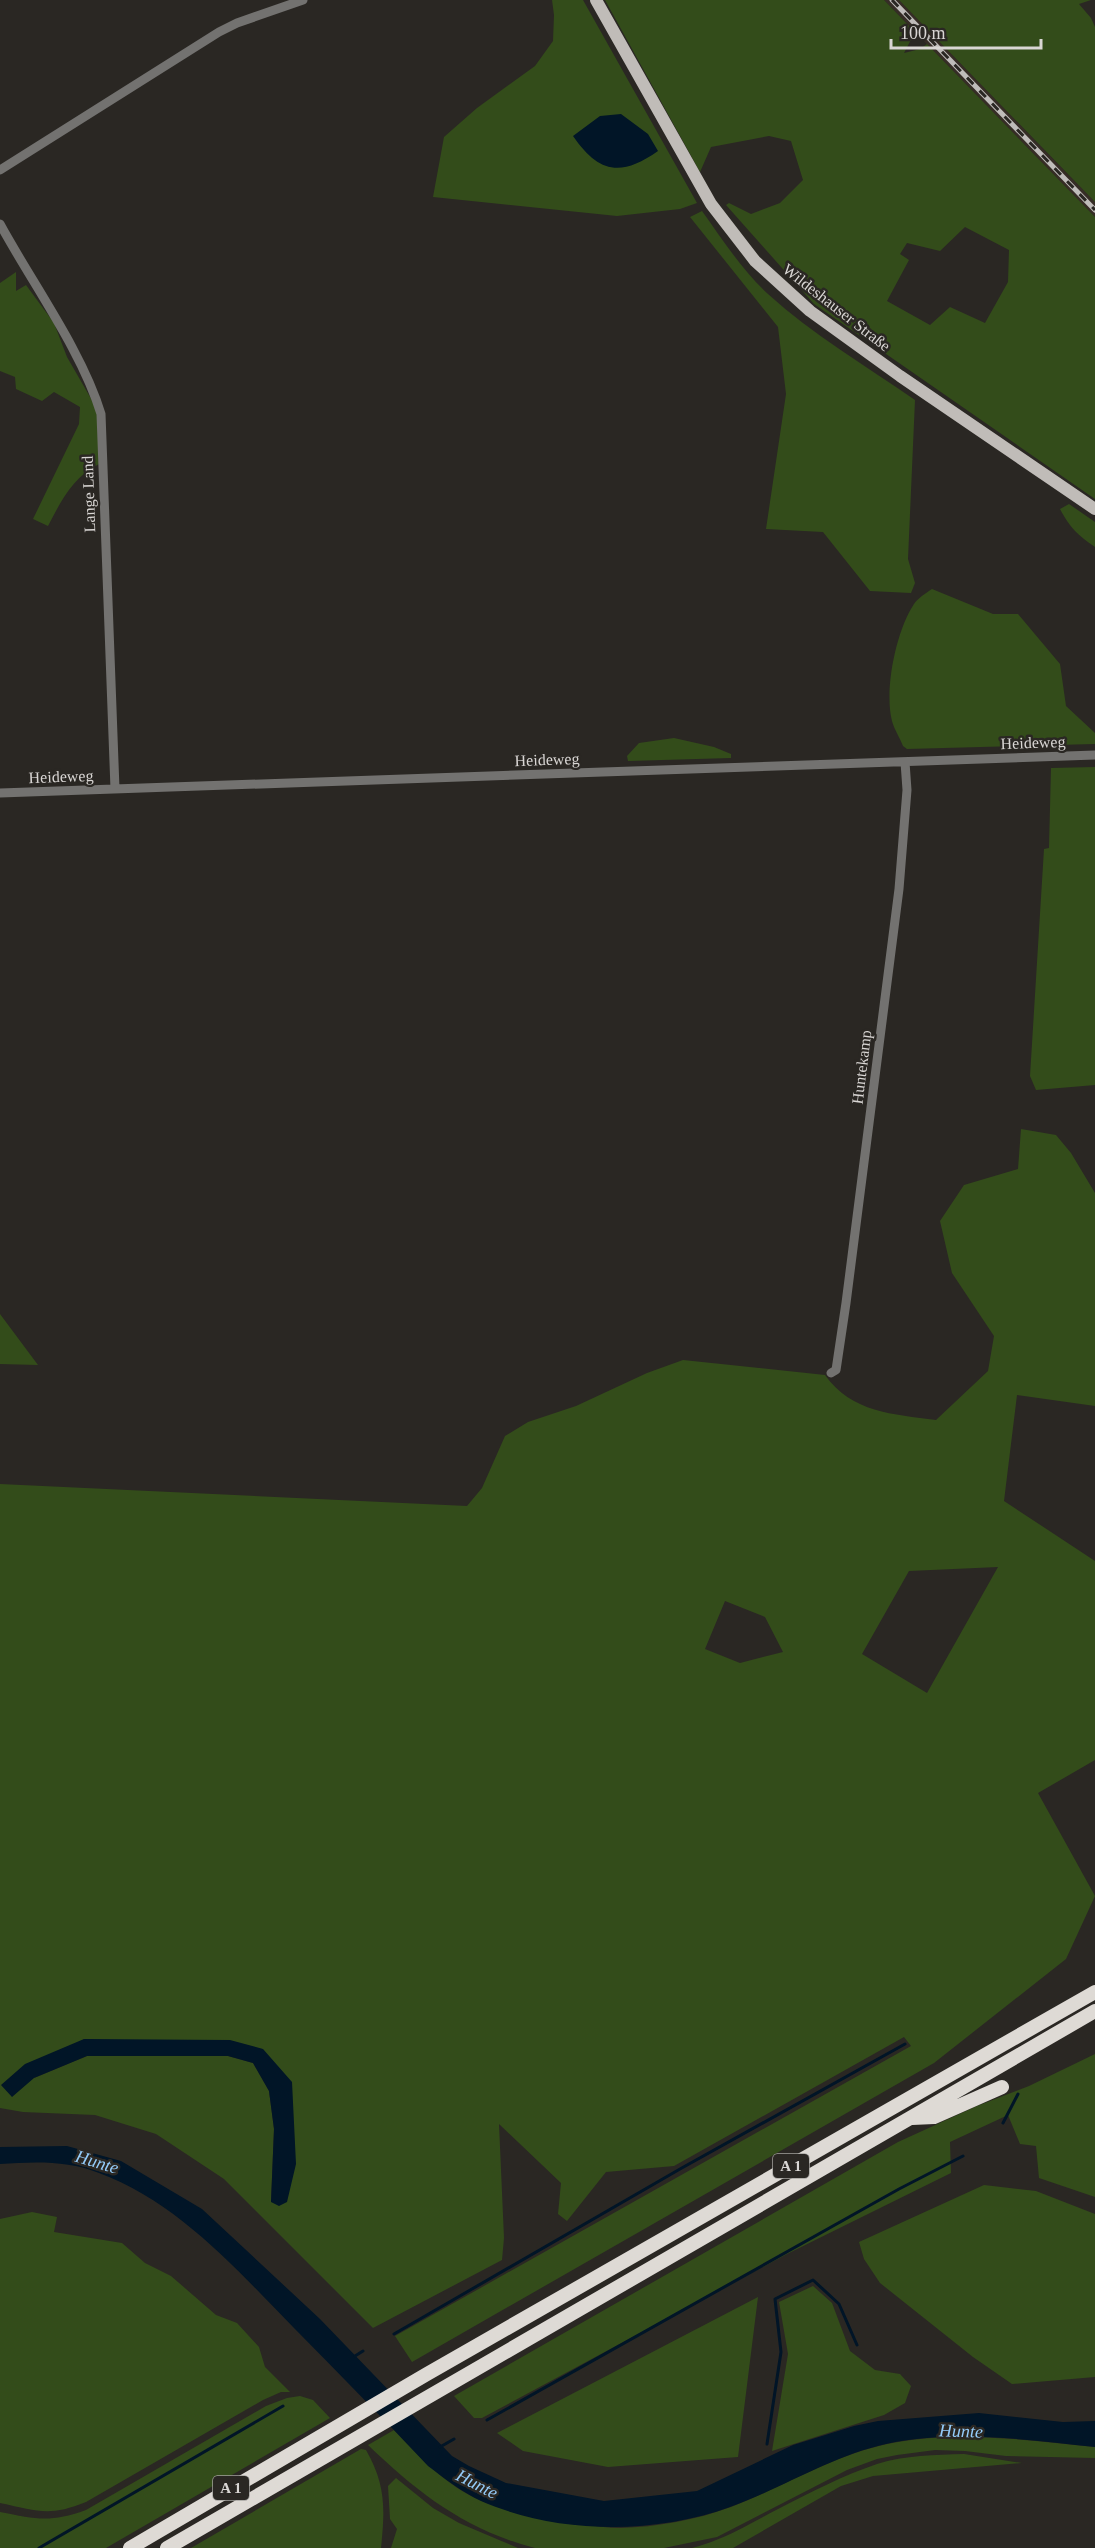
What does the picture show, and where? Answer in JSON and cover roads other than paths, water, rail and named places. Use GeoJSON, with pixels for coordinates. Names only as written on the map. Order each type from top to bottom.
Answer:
{"type":"FeatureCollection","features":[{"type":"Feature","properties":{"kind":"highway","name":"A 1"},"geometry":{"type":"LineString","coordinates":[[130,2548],[427,2374],[1095,1992]]}},
{"type":"Feature","properties":{"kind":"highway","name":"A 1"},"geometry":{"type":"LineString","coordinates":[[167,2548],[1095,2011]]}},
{"type":"Feature","properties":{"kind":"highway"},"geometry":{"type":"LineString","coordinates":[[907,2118],[934,2116],[1002,2087]]}},
{"type":"Feature","properties":{"kind":"main road","name":"Wildeshauser Straße"},"geometry":{"type":"LineString","coordinates":[[596,0],[706,196],[755,261],[810,310],[900,376],[1095,508]]}},
{"type":"Feature","properties":{"kind":"street"},"geometry":{"type":"LineString","coordinates":[[0,170],[219,32],[237,23],[303,0]]}},
{"type":"Feature","properties":{"kind":"street","name":"Lange Land"},"geometry":{"type":"LineString","coordinates":[[0,224],[68,342],[95,394],[101,414],[115,789]]}},
{"type":"Feature","properties":{"kind":"street","name":"Heideweg"},"geometry":{"type":"LineString","coordinates":[[0,793],[1095,755]]}},
{"type":"Feature","properties":{"kind":"street","name":"Huntekamp"},"geometry":{"type":"LineString","coordinates":[[831,1373],[836,1370],[846,1303],[899,889],[907,790],[905,762]]}},
{"type":"Feature","properties":{"kind":"water"},"geometry":{"type":"Polygon","coordinates":[[[621,114],[648,134],[658,151],[644,160],[621,168],[601,164],[582,148],[573,136],[600,116],[621,114]]]}},
{"type":"Feature","properties":{"kind":"water"},"geometry":{"type":"Polygon","coordinates":[[[84,2039],[230,2040],[263,2049],[292,2082],[296,2164],[287,2202],[279,2206],[271,2202],[274,2129],[269,2091],[253,2063],[228,2056],[87,2056],[34,2078],[12,2097],[1,2085],[25,2064],[84,2039]]]}},
{"type":"Feature","properties":{"kind":"water","name":"Hunte"},"geometry":{"type":"Polygon","coordinates":[[[67,2146],[121,2161],[202,2209],[320,2319],[452,2456],[506,2483],[604,2501],[697,2491],[793,2445],[854,2426],[878,2421],[979,2413],[1063,2422],[1095,2421],[1095,2447],[990,2437],[938,2437],[886,2444],[826,2464],[730,2507],[669,2523],[605,2527],[573,2525],[510,2512],[481,2501],[428,2466],[228,2261],[180,2219],[155,2201],[99,2173],[75,2166],[37,2163],[0,2164],[0,2147],[67,2146]]]}},
{"type":"Feature","properties":{"kind":"waterway"},"geometry":{"type":"LineString","coordinates":[[394,2334],[680,2169],[905,2044]]}},
{"type":"Feature","properties":{"kind":"waterway"},"geometry":{"type":"LineString","coordinates":[[1003,2123],[1018,2094]]}},
{"type":"Feature","properties":{"kind":"waterway"},"geometry":{"type":"LineString","coordinates":[[487,2420],[899,2189],[963,2156]]}},
{"type":"Feature","properties":{"kind":"waterway"},"geometry":{"type":"LineString","coordinates":[[767,2444],[781,2352],[775,2299],[813,2280],[839,2304],[857,2345]]}},
{"type":"Feature","properties":{"kind":"waterway"},"geometry":{"type":"LineString","coordinates":[[355,2356],[363,2351]]}},
{"type":"Feature","properties":{"kind":"waterway"},"geometry":{"type":"LineString","coordinates":[[39,2548],[283,2406]]}},
{"type":"Feature","properties":{"kind":"waterway"},"geometry":{"type":"LineString","coordinates":[[440,2447],[454,2439]]}},
{"type":"Feature","properties":{"kind":"railway"},"geometry":{"type":"LineString","coordinates":[[892,0],[1095,210]]}}]}
